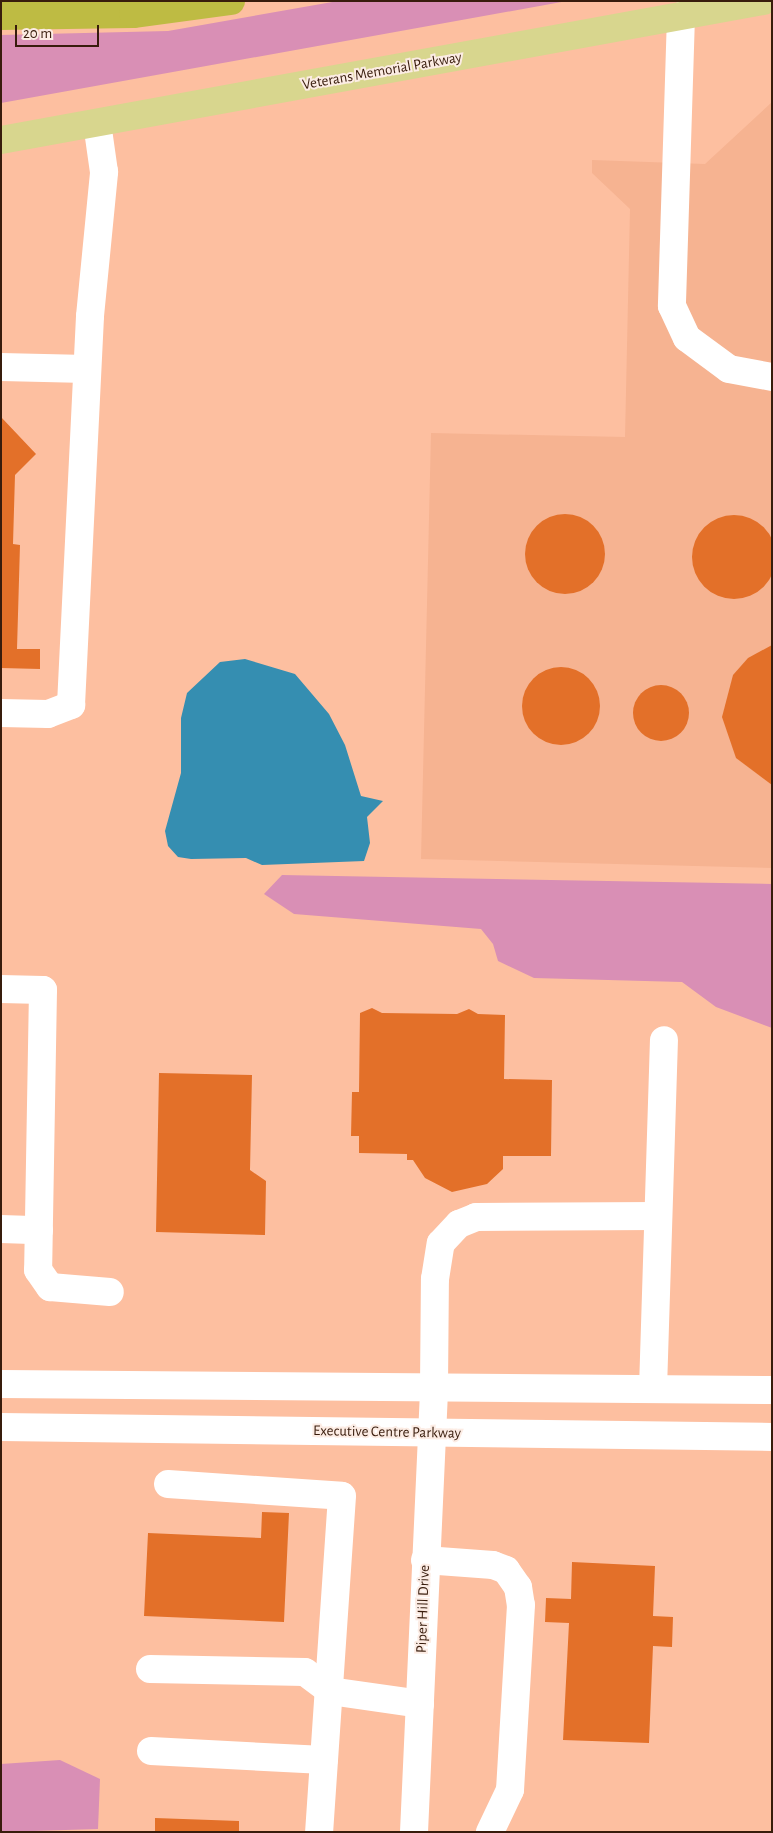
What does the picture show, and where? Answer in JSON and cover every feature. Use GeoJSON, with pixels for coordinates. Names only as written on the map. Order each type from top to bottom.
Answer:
{"type":"FeatureCollection","features":[{"type":"Feature","properties":{"kind":"highway"},"geometry":{"type":"LineString","coordinates":[[1,16],[133,14],[231,1]]}},
{"type":"Feature","properties":{"kind":"main road","name":"Veterans Memorial Parkway"},"geometry":{"type":"LineString","coordinates":[[1,140],[763,1]]}},
{"type":"Feature","properties":{"kind":"street"},"geometry":{"type":"LineString","coordinates":[[681,16],[672,306],[687,338],[729,370],[772,377]]}},
{"type":"Feature","properties":{"kind":"street"},"geometry":{"type":"LineString","coordinates":[[1,712],[48,714],[72,705],[96,217],[104,172],[97,124]]}},
{"type":"Feature","properties":{"kind":"street"},"geometry":{"type":"LineString","coordinates":[[1,367],[87,370]]}},
{"type":"Feature","properties":{"kind":"street"},"geometry":{"type":"LineString","coordinates":[[1,989],[43,990],[38,1270],[50,1287],[110,1292]]}},
{"type":"Feature","properties":{"kind":"street"},"geometry":{"type":"LineString","coordinates":[[653,1388],[664,1040]]}},
{"type":"Feature","properties":{"kind":"street","name":"Piper Hill Drive"},"geometry":{"type":"LineString","coordinates":[[414,1832],[429,1432],[434,1386],[435,1279],[441,1243],[459,1224],[476,1217],[658,1216]]}},
{"type":"Feature","properties":{"kind":"street"},"geometry":{"type":"LineString","coordinates":[[1,1229],[39,1230]]}},
{"type":"Feature","properties":{"kind":"street"},"geometry":{"type":"LineString","coordinates":[[1,1384],[772,1390]]}},
{"type":"Feature","properties":{"kind":"street","name":"Executive Centre Parkway"},"geometry":{"type":"LineString","coordinates":[[1,1427],[772,1437]]}},
{"type":"Feature","properties":{"kind":"street"},"geometry":{"type":"LineString","coordinates":[[168,1484],[342,1496],[319,1832]]}},
{"type":"Feature","properties":{"kind":"street"},"geometry":{"type":"LineString","coordinates":[[425,1560],[493,1565],[506,1570],[518,1587],[521,1605],[510,1790],[490,1832]]}},
{"type":"Feature","properties":{"kind":"street"},"geometry":{"type":"LineString","coordinates":[[150,1669],[305,1672],[330,1692],[420,1704]]}},
{"type":"Feature","properties":{"kind":"street"},"geometry":{"type":"LineString","coordinates":[[151,1751],[324,1760]]}},
{"type":"Feature","properties":{"kind":"shaded area"},"geometry":{"type":"Polygon","coordinates":[[[338,1],[567,1],[1,103],[1,35],[168,31],[338,1]]]}},
{"type":"Feature","properties":{"kind":"shaded area"},"geometry":{"type":"Polygon","coordinates":[[[772,102],[772,868],[421,859],[431,433],[625,437],[630,209],[592,173],[592,160],[705,164],[772,102]]]}},
{"type":"Feature","properties":{"kind":"shaded area"},"geometry":{"type":"Polygon","coordinates":[[[282,875],[772,884],[772,1028],[716,1007],[682,982],[534,978],[498,961],[493,944],[481,929],[294,914],[264,894],[282,875]]]}},
{"type":"Feature","properties":{"kind":"shaded area"},"geometry":{"type":"Polygon","coordinates":[[[60,1760],[100,1779],[98,1829],[1,1832],[1,1764],[60,1760]]]}},
{"type":"Feature","properties":{"kind":"water"},"geometry":{"type":"Polygon","coordinates":[[[245,659],[295,674],[329,714],[345,745],[361,796],[383,801],[367,817],[370,843],[364,861],[262,865],[246,858],[191,859],[178,857],[168,846],[165,831],[181,773],[181,718],[187,693],[220,662],[245,659]]]}},
{"type":"Feature","properties":{"kind":"building"},"geometry":{"type":"Polygon","coordinates":[[[1,417],[36,454],[15,475],[13,544],[20,545],[17,649],[40,649],[40,669],[1,668],[1,417]]]}},
{"type":"Feature","properties":{"kind":"building"},"geometry":{"type":"Polygon","coordinates":[[[565,514],[580,517],[593,526],[602,539],[605,554],[602,569],[593,582],[580,591],[565,594],[550,591],[537,582],[528,569],[525,554],[528,539],[537,526],[550,517],[565,514]]]}},
{"type":"Feature","properties":{"kind":"building"},"geometry":{"type":"Polygon","coordinates":[[[734,515],[757,522],[769,534],[776,557],[769,580],[757,592],[734,599],[711,592],[699,580],[692,557],[699,534],[711,522],[734,515]]]}},
{"type":"Feature","properties":{"kind":"building"},"geometry":{"type":"Polygon","coordinates":[[[772,645],[772,785],[736,758],[722,717],[733,675],[748,658],[772,645]]]}},
{"type":"Feature","properties":{"kind":"building"},"geometry":{"type":"Polygon","coordinates":[[[561,667],[576,670],[588,679],[597,691],[600,706],[597,721],[588,733],[576,742],[561,745],[546,742],[534,733],[525,721],[522,706],[525,691],[534,679],[546,670],[561,667]]]}},
{"type":"Feature","properties":{"kind":"building"},"geometry":{"type":"Polygon","coordinates":[[[655,685],[667,685],[681,693],[689,707],[687,724],[681,733],[667,741],[655,741],[645,736],[638,729],[633,719],[633,707],[638,697],[645,690],[655,685]]]}},
{"type":"Feature","properties":{"kind":"building"},"geometry":{"type":"Polygon","coordinates":[[[372,1008],[382,1013],[457,1014],[469,1009],[478,1014],[505,1015],[504,1079],[552,1080],[551,1156],[503,1156],[503,1169],[487,1184],[452,1192],[425,1178],[413,1160],[407,1160],[407,1154],[359,1153],[359,1136],[351,1136],[352,1092],[359,1092],[360,1013],[372,1008]]]}},
{"type":"Feature","properties":{"kind":"building"},"geometry":{"type":"Polygon","coordinates":[[[159,1073],[252,1075],[250,1170],[266,1181],[265,1235],[156,1232],[159,1073]]]}},
{"type":"Feature","properties":{"kind":"building"},"geometry":{"type":"Polygon","coordinates":[[[262,1512],[289,1513],[284,1622],[144,1616],[148,1533],[261,1538],[262,1512]]]}},
{"type":"Feature","properties":{"kind":"building"},"geometry":{"type":"Polygon","coordinates":[[[572,1562],[655,1566],[653,1616],[673,1617],[672,1647],[653,1646],[649,1743],[563,1740],[569,1623],[545,1622],[546,1598],[571,1599],[572,1562]]]}},
{"type":"Feature","properties":{"kind":"building"},"geometry":{"type":"Polygon","coordinates":[[[155,1818],[239,1821],[239,1832],[155,1832],[155,1818]]]}}]}
